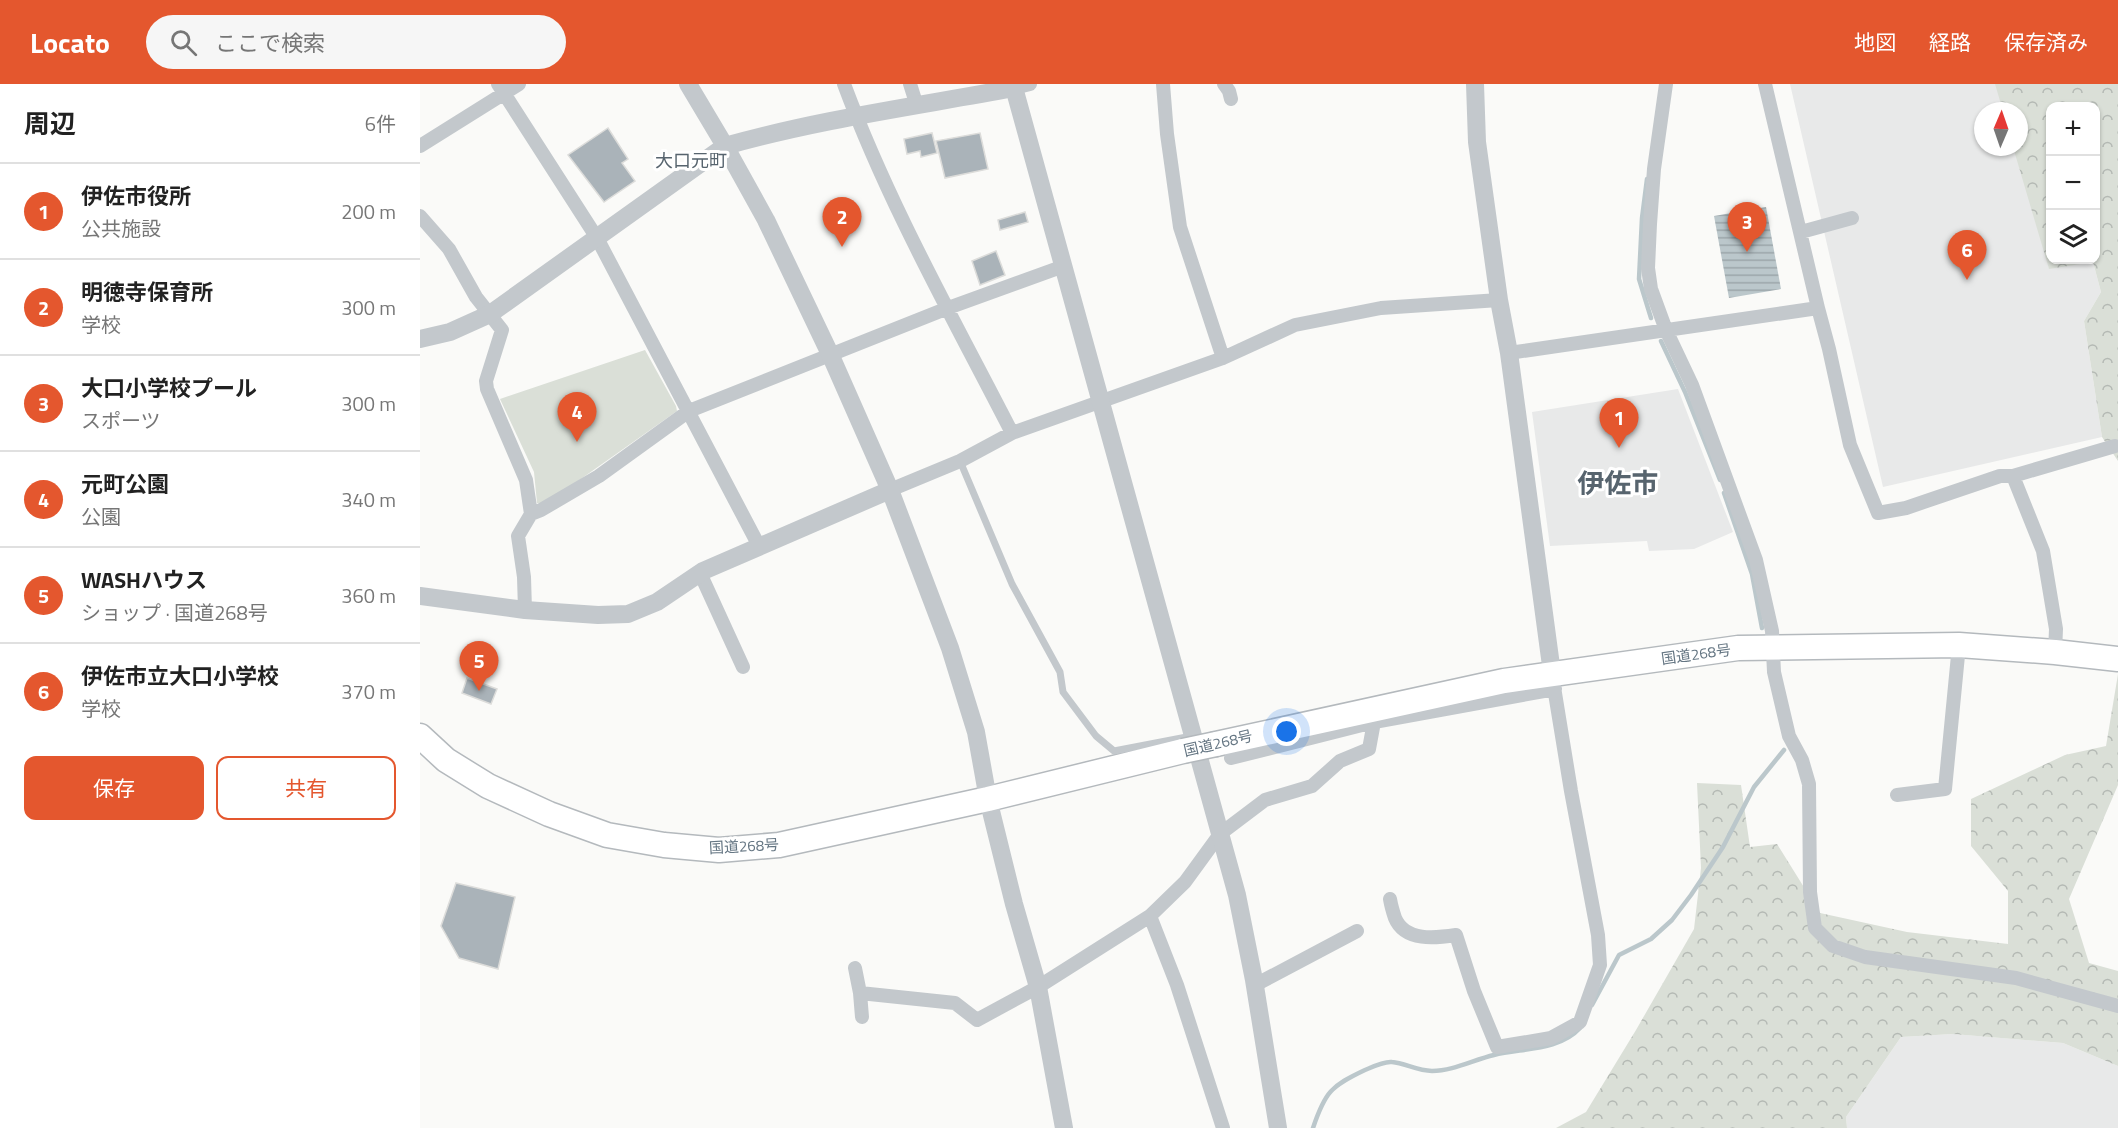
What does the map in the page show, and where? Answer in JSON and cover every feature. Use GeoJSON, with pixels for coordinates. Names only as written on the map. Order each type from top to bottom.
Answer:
{"type":"FeatureCollection","features":[{"type":"Feature","properties":{"kind":"highway","name":"国道268号"},"geometry":{"type":"LineString","coordinates":[[420,736],[446,760],[488,786],[549,814],[607,835],[664,845],[719,850],[779,845],[1504,681],[1553,681],[1738,648],[1959,645],[2118,659]]}},
{"type":"Feature","properties":{"kind":"street"},"geometry":{"type":"LineString","coordinates":[[420,146],[501,89],[519,84]]}},
{"type":"Feature","properties":{"kind":"street"},"geometry":{"type":"LineString","coordinates":[[688,84],[766,220],[830,354],[890,490],[950,648],[976,732],[988,799],[1014,904],[1038,987],[1064,1128]]}},
{"type":"Feature","properties":{"kind":"street"},"geometry":{"type":"LineString","coordinates":[[844,84],[895,204],[1012,433]]}},
{"type":"Feature","properties":{"kind":"street"},"geometry":{"type":"LineString","coordinates":[[910,84],[917,106]]}},
{"type":"Feature","properties":{"kind":"street"},"geometry":{"type":"LineString","coordinates":[[1163,84],[1167,134],[1180,227],[1223,358]]}},
{"type":"Feature","properties":{"kind":"street"},"geometry":{"type":"LineString","coordinates":[[1224,84],[1231,99]]}},
{"type":"Feature","properties":{"kind":"street"},"geometry":{"type":"LineString","coordinates":[[1390,899],[1396,920],[1405,930],[1418,936],[1434,938],[1456,934],[1474,991],[1497,1047],[1551,1038],[1580,1022],[1600,964],[1598,934],[1553,681],[1509,353],[1499,300],[1477,142],[1475,84]]}},
{"type":"Feature","properties":{"kind":"street"},"geometry":{"type":"LineString","coordinates":[[1666,84],[1654,169],[1648,268],[1652,289],[1666,330],[1692,385],[1756,560],[1772,631],[1774,672],[1789,736],[1802,760],[1809,784],[1810,892],[1815,927],[1833,946],[1864,957],[2016,978],[2118,1006]]}},
{"type":"Feature","properties":{"kind":"street"},"geometry":{"type":"LineString","coordinates":[[1765,84],[1850,446],[1878,513],[1906,508],[2000,476],[2013,476],[2115,446]]}},
{"type":"Feature","properties":{"kind":"street"},"geometry":{"type":"LineString","coordinates":[[420,339],[450,332],[490,314],[725,146],[856,116],[1019,86],[1064,266],[1102,402],[1206,747],[1220,834],[1237,895],[1255,985],[1278,1128]]}},
{"type":"Feature","properties":{"kind":"street"},"geometry":{"type":"LineString","coordinates":[[501,89],[597,238],[759,546]]}},
{"type":"Feature","properties":{"kind":"street"},"geometry":{"type":"LineString","coordinates":[[420,216],[449,249],[476,297],[502,330],[486,381],[487,389],[523,471],[531,514]]}},
{"type":"Feature","properties":{"kind":"street"},"geometry":{"type":"LineString","coordinates":[[1801,232],[1852,218]]}},
{"type":"Feature","properties":{"kind":"street"},"geometry":{"type":"LineString","coordinates":[[525,610],[524,577],[518,536],[531,514],[599,476],[689,411],[948,308],[1064,266]]}},
{"type":"Feature","properties":{"kind":"street"},"geometry":{"type":"LineString","coordinates":[[420,597],[525,610],[598,615],[628,614],[657,602],[700,573],[960,461],[1012,433],[1223,358],[1295,326],[1381,308],[1499,300]]}},
{"type":"Feature","properties":{"kind":"street"},"geometry":{"type":"LineString","coordinates":[[1509,353],[1818,308]]}},
{"type":"Feature","properties":{"kind":"street"},"geometry":{"type":"LineString","coordinates":[[2013,476],[2043,551],[2056,629],[2055,652]]}},
{"type":"Feature","properties":{"kind":"street"},"geometry":{"type":"LineString","coordinates":[[700,573],[743,667]]}},
{"type":"Feature","properties":{"kind":"street"},"geometry":{"type":"LineString","coordinates":[[1896,795],[1945,789],[1959,645]]}},
{"type":"Feature","properties":{"kind":"street"},"geometry":{"type":"LineString","coordinates":[[1206,747],[1374,722],[1553,681]]}},
{"type":"Feature","properties":{"kind":"street"},"geometry":{"type":"LineString","coordinates":[[860,993],[955,1003],[977,1020],[1038,987],[1150,916],[1185,882],[1220,834],[1265,800],[1312,786],[1340,761],[1369,749],[1374,722]]}},
{"type":"Feature","properties":{"kind":"street"},"geometry":{"type":"LineString","coordinates":[[1150,916],[1177,985],[1223,1128]]}},
{"type":"Feature","properties":{"kind":"street"},"geometry":{"type":"LineString","coordinates":[[1255,985],[1357,931]]}},
{"type":"Feature","properties":{"kind":"street"},"geometry":{"type":"LineString","coordinates":[[855,968],[862,1017]]}},
{"type":"Feature","properties":{"kind":"lane"},"geometry":{"type":"LineString","coordinates":[[960,461],[1012,584],[1059,672],[1064,692],[1096,736],[1114,751],[1206,747]]}},
{"type":"Feature","properties":{"kind":"shaded area"},"geometry":{"type":"Polygon","coordinates":[[[1790,84],[1997,84],[2002,102],[1974,102],[1974,156],[2018,156],[2046,264],[2049,268],[2094,264],[2101,292],[2084,321],[2102,437],[1883,487],[1790,84]]]}},
{"type":"Feature","properties":{"kind":"shaded area"},"geometry":{"type":"Polygon","coordinates":[[[1766,207],[1781,289],[1729,298],[1714,216],[1766,207]]]}},
{"type":"Feature","properties":{"kind":"shaded area"},"geometry":{"type":"Polygon","coordinates":[[[1678,389],[1733,532],[1694,549],[1649,551],[1647,541],[1550,546],[1532,412],[1678,389]]]}},
{"type":"Feature","properties":{"kind":"shaded area"},"geometry":{"type":"Polygon","coordinates":[[[1953,1034],[2063,1043],[2118,1066],[2118,1128],[1847,1128],[1846,1117],[1901,1037],[1953,1034]]]}},
{"type":"Feature","properties":{"kind":"green space"},"geometry":{"type":"Polygon","coordinates":[[[1995,84],[2118,84],[2118,461],[2102,437],[2084,321],[2101,292],[2094,264],[2100,264],[2100,102],[2046,102],[2046,259],[2016,156],[2028,156],[2028,102],[2000,102],[1995,84]]]}},
{"type":"Feature","properties":{"kind":"green space"},"geometry":{"type":"Polygon","coordinates":[[[2048,264],[2080,264],[2049,269],[2048,264]]]}},
{"type":"Feature","properties":{"kind":"green space"},"geometry":{"type":"Polygon","coordinates":[[[645,350],[677,411],[544,505],[537,503],[534,472],[500,399],[645,350]]]}},
{"type":"Feature","properties":{"kind":"green space"},"geometry":{"type":"Polygon","coordinates":[[[2118,674],[2118,785],[2069,899],[2089,963],[2118,971],[2118,1066],[2063,1043],[1953,1034],[1901,1037],[1846,1117],[1847,1128],[1556,1128],[1586,1112],[1694,929],[1701,868],[1697,783],[1741,785],[1750,847],[1777,844],[1820,913],[1907,932],[2008,944],[2008,891],[1971,846],[1971,799],[2065,755],[2106,746],[2118,674]]]}},
{"type":"Feature","properties":{"kind":"building"},"geometry":{"type":"Polygon","coordinates":[[[608,128],[628,159],[622,163],[635,181],[604,202],[568,155],[608,128]]]}},
{"type":"Feature","properties":{"kind":"building"},"geometry":{"type":"Polygon","coordinates":[[[932,133],[937,153],[921,157],[920,151],[907,154],[904,139],[932,133]]]}},
{"type":"Feature","properties":{"kind":"building"},"geometry":{"type":"Polygon","coordinates":[[[980,133],[988,169],[945,178],[936,141],[980,133]]]}},
{"type":"Feature","properties":{"kind":"building"},"geometry":{"type":"Polygon","coordinates":[[[1025,212],[1028,222],[1000,230],[998,220],[1025,212]]]}},
{"type":"Feature","properties":{"kind":"building"},"geometry":{"type":"Polygon","coordinates":[[[996,251],[1005,275],[980,285],[972,261],[996,251]]]}},
{"type":"Feature","properties":{"kind":"building"},"geometry":{"type":"Polygon","coordinates":[[[467,678],[497,689],[491,704],[462,693],[467,678]]]}},
{"type":"Feature","properties":{"kind":"building"},"geometry":{"type":"Polygon","coordinates":[[[456,883],[515,897],[498,969],[459,958],[441,926],[456,883]]]}},
{"type":"Feature","properties":{"kind":"waterway"},"geometry":{"type":"LineString","coordinates":[[1647,179],[1642,218],[1639,279],[1651,318]]}},
{"type":"Feature","properties":{"kind":"waterway"},"geometry":{"type":"LineString","coordinates":[[1661,341],[1685,392],[1720,480]]}},
{"type":"Feature","properties":{"kind":"waterway"},"geometry":{"type":"LineString","coordinates":[[1724,493],[1752,574],[1762,628]]}},
{"type":"Feature","properties":{"kind":"waterway"},"geometry":{"type":"LineString","coordinates":[[1592,1005],[1619,955],[1651,939],[1672,920],[1691,895],[1723,847],[1754,787],[1784,750]]}},
{"type":"Feature","properties":{"kind":"waterway"},"geometry":{"type":"LineString","coordinates":[[1313,1128],[1321,1106],[1337,1086],[1385,1062],[1427,1071],[1440,1071],[1494,1055],[1551,1045],[1562,1041],[1580,1028]]}},
{"type":"Feature","properties":{"kind":"place","name":"明徳寺保育所"},"geometry":{"type":"Point","coordinates":[842,247]}},
{"type":"Feature","properties":{"kind":"place","name":"大口小学校プール"},"geometry":{"type":"Point","coordinates":[1747,252]}},
{"type":"Feature","properties":{"kind":"place","name":"伊佐市立大口小学校"},"geometry":{"type":"Point","coordinates":[1967,280]}},
{"type":"Feature","properties":{"kind":"place","name":"元町公園"},"geometry":{"type":"Point","coordinates":[577,442]}},
{"type":"Feature","properties":{"kind":"place","name":"伊佐市役所"},"geometry":{"type":"Point","coordinates":[1619,448]}},
{"type":"Feature","properties":{"kind":"place","name":"WASHハウス"},"geometry":{"type":"Point","coordinates":[479,691]}},
{"type":"Feature","properties":{"kind":"district","name":"大口元町"},"geometry":{"type":"Point","coordinates":[691,160]}},
{"type":"Feature","properties":{"kind":"district","name":"伊佐市"},"geometry":{"type":"Point","coordinates":[1618,482]}}]}
